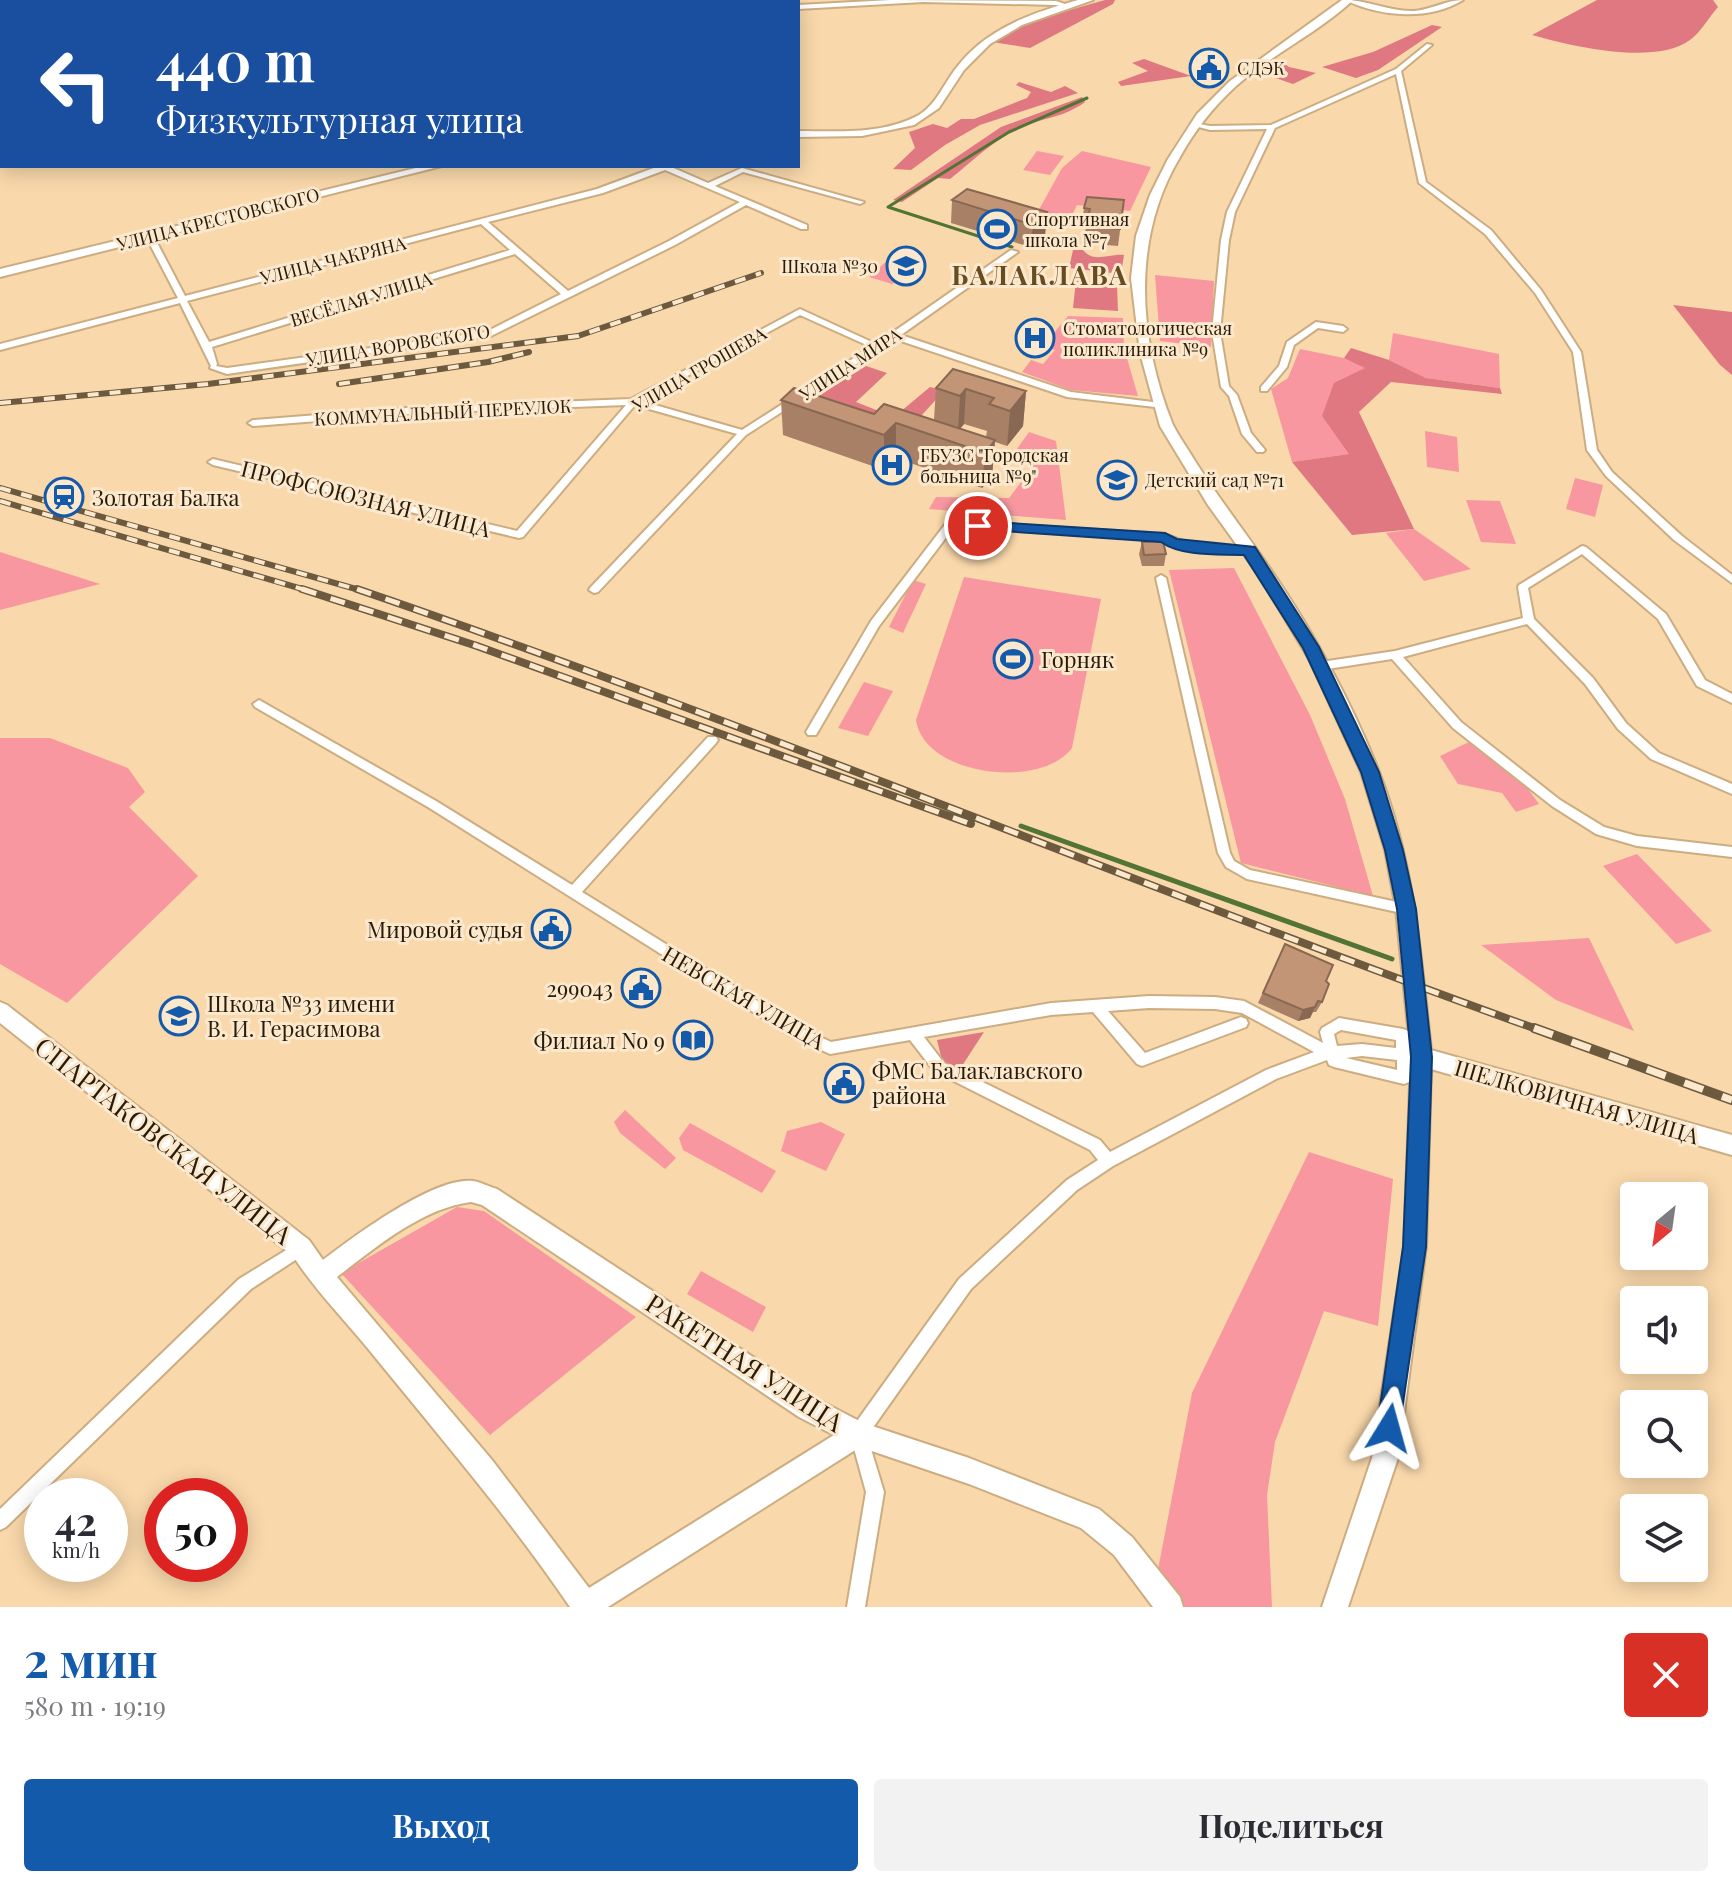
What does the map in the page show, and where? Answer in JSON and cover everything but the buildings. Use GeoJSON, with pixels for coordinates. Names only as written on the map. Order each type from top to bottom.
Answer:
{"type":"FeatureCollection","features":[{"type":"Feature","properties":{"kind":"main road"},"geometry":{"type":"LineString","coordinates":[[800,134],[875,130],[925,116],[937,106],[975,50],[1014,25],[1088,0]]}},
{"type":"Feature","properties":{"kind":"main road"},"geometry":{"type":"LineString","coordinates":[[1335,1607],[1385,1458],[1415,1247],[1406,909],[1394,850],[1370,772],[1321,666],[1266,574],[1215,505],[1175,439],[1161,406],[1146,353],[1137,278],[1142,236],[1167,171],[1194,125],[1234,83],[1348,0]]}},
{"type":"Feature","properties":{"kind":"main road","name":"УЛИЦА КРЕСТОВСКОГО"},"geometry":{"type":"LineString","coordinates":[[0,273],[429,168]]}},
{"type":"Feature","properties":{"kind":"main road","name":"СПАРТАКОВСКАЯ УЛИЦА"},"geometry":{"type":"LineString","coordinates":[[0,1011],[301,1248],[319,1277],[371,1334],[550,1553],[584,1607]]}},
{"type":"Feature","properties":{"kind":"main road","name":"ШЕЛКОВИЧНАЯ УЛИЦА"},"geometry":{"type":"LineString","coordinates":[[1412,1056],[1732,1145]]}},
{"type":"Feature","properties":{"kind":"main road","name":"РАКЕТНАЯ УЛИЦА"},"geometry":{"type":"LineString","coordinates":[[319,1277],[376,1235],[447,1196],[469,1191],[489,1197],[808,1408],[858,1434],[969,1471],[1090,1518],[1123,1546],[1170,1607]]}},
{"type":"Feature","properties":{"kind":"main road"},"geometry":{"type":"LineString","coordinates":[[584,1607],[858,1434]]}},
{"type":"Feature","properties":{"kind":"street"},"geometry":{"type":"LineString","coordinates":[[800,7],[923,0],[1056,3],[1068,6]]}},
{"type":"Feature","properties":{"kind":"street"},"geometry":{"type":"LineString","coordinates":[[1348,0],[1411,15],[1439,11],[1460,0]]}},
{"type":"Feature","properties":{"kind":"street"},"geometry":{"type":"LineString","coordinates":[[1194,125],[1210,128],[1272,127],[1398,70],[1429,45]]}},
{"type":"Feature","properties":{"kind":"street"},"geometry":{"type":"LineString","coordinates":[[1398,70],[1423,183],[1488,232],[1538,292],[1577,352],[1592,450],[1609,474],[1678,538],[1732,580]]}},
{"type":"Feature","properties":{"kind":"street"},"geometry":{"type":"LineString","coordinates":[[1260,450],[1247,434],[1233,395],[1225,387],[1216,332],[1225,240],[1231,212],[1272,127]]}},
{"type":"Feature","properties":{"kind":"street","name":"УЛИЦА ЧАКРЯНА"},"geometry":{"type":"LineString","coordinates":[[0,347],[600,191],[659,168]]}},
{"type":"Feature","properties":{"kind":"street"},"geometry":{"type":"LineString","coordinates":[[668,168],[804,227]]}},
{"type":"Feature","properties":{"kind":"street"},"geometry":{"type":"LineString","coordinates":[[708,186],[742,170],[860,202]]}},
{"type":"Feature","properties":{"kind":"street","name":"УЛИЦА ВОРОВСКОГО"},"geometry":{"type":"LineString","coordinates":[[207,346],[214,366],[227,371],[488,334],[744,203]]}},
{"type":"Feature","properties":{"kind":"street"},"geometry":{"type":"LineString","coordinates":[[483,222],[567,295]]}},
{"type":"Feature","properties":{"kind":"street"},"geometry":{"type":"LineString","coordinates":[[149,235],[207,346]]}},
{"type":"Feature","properties":{"kind":"street","name":"ВЕСЁЛАЯ УЛИЦА"},"geometry":{"type":"LineString","coordinates":[[207,346],[515,251]]}},
{"type":"Feature","properties":{"kind":"street","name":"УЛИЦА МИРА"},"geometry":{"type":"LineString","coordinates":[[594,590],[743,433],[894,336],[1014,252]]}},
{"type":"Feature","properties":{"kind":"street","name":"УЛИЦА ГРОШЕВА"},"geometry":{"type":"LineString","coordinates":[[519,535],[633,402],[800,312],[877,347]]}},
{"type":"Feature","properties":{"kind":"street"},"geometry":{"type":"LineString","coordinates":[[1264,389],[1283,367],[1290,344],[1316,325],[1343,329]]}},
{"type":"Feature","properties":{"kind":"street"},"geometry":{"type":"LineString","coordinates":[[894,336],[1070,395],[1161,406]]}},
{"type":"Feature","properties":{"kind":"street"},"geometry":{"type":"LineString","coordinates":[[633,402],[743,433]]}},
{"type":"Feature","properties":{"kind":"street","name":"КОММУНАЛЬНЫЙ ПЕРЕУЛОК"},"geometry":{"type":"LineString","coordinates":[[253,423],[420,410],[633,402]]}},
{"type":"Feature","properties":{"kind":"street","name":"ПРОФСОЮЗНАЯ УЛИЦА"},"geometry":{"type":"LineString","coordinates":[[213,462],[519,535]]}},
{"type":"Feature","properties":{"kind":"street"},"geometry":{"type":"LineString","coordinates":[[812,732],[875,624],[951,524],[1165,537],[1186,546],[1249,551]]}},
{"type":"Feature","properties":{"kind":"street"},"geometry":{"type":"LineString","coordinates":[[1732,699],[1701,683],[1662,617],[1582,549],[1523,587],[1529,620],[1589,681],[1622,726],[1655,756],[1732,789]]}},
{"type":"Feature","properties":{"kind":"street"},"geometry":{"type":"LineString","coordinates":[[1161,578],[1224,853],[1230,864],[1247,874],[1406,909]]}},
{"type":"Feature","properties":{"kind":"street"},"geometry":{"type":"LineString","coordinates":[[1321,666],[1395,655],[1529,620]]}},
{"type":"Feature","properties":{"kind":"street"},"geometry":{"type":"LineString","coordinates":[[1395,655],[1457,725],[1556,803],[1600,831],[1637,841],[1732,852]]}},
{"type":"Feature","properties":{"kind":"street","name":"НЕВСКАЯ УЛИЦА"},"geometry":{"type":"LineString","coordinates":[[259,704],[432,804],[796,1032],[830,1048],[1051,1009],[1149,1002],[1215,1003],[1244,1007],[1330,1053],[1334,1061],[1404,1078],[1412,1056]]}},
{"type":"Feature","properties":{"kind":"street"},"geometry":{"type":"LineString","coordinates":[[573,893],[712,740]]}},
{"type":"Feature","properties":{"kind":"street"},"geometry":{"type":"LineString","coordinates":[[1096,1006],[1142,1060],[1241,1023]]}},
{"type":"Feature","properties":{"kind":"street"},"geometry":{"type":"LineString","coordinates":[[1330,1053],[1327,1032],[1339,1024],[1403,1035],[1412,1056]]}},
{"type":"Feature","properties":{"kind":"street"},"geometry":{"type":"LineString","coordinates":[[913,1033],[939,1067],[1095,1145],[1108,1161]]}},
{"type":"Feature","properties":{"kind":"street"},"geometry":{"type":"LineString","coordinates":[[856,1607],[875,1492],[858,1434],[965,1284],[1072,1185],[1108,1161],[1271,1074],[1330,1053],[1362,1050],[1412,1056]]}},
{"type":"Feature","properties":{"kind":"street"},"geometry":{"type":"LineString","coordinates":[[0,1521],[245,1284],[301,1248]]}},
{"type":"Feature","properties":{"kind":"shaded area"},"geometry":{"type":"Polygon","coordinates":[[[1105,0],[1115,0],[1113,4],[1030,48],[992,42],[1031,21],[1105,0]]]}},
{"type":"Feature","properties":{"kind":"shaded area"},"geometry":{"type":"Polygon","coordinates":[[[1597,0],[1713,0],[1718,7],[1690,40],[1656,52],[1590,48],[1532,35],[1597,0]]]}},
{"type":"Feature","properties":{"kind":"shaded area"},"geometry":{"type":"Polygon","coordinates":[[[1432,25],[1442,27],[1378,70],[1356,78],[1322,67],[1373,52],[1432,25]]]}},
{"type":"Feature","properties":{"kind":"shaded area"},"geometry":{"type":"Polygon","coordinates":[[[1144,59],[1191,76],[1121,86],[1118,82],[1148,71],[1132,63],[1144,59]]]}},
{"type":"Feature","properties":{"kind":"shaded area"},"geometry":{"type":"Polygon","coordinates":[[[1276,59],[1289,67],[1316,73],[1293,84],[1258,72],[1276,59]]]}},
{"type":"Feature","properties":{"kind":"shaded area"},"geometry":{"type":"Polygon","coordinates":[[[1019,82],[1051,92],[1065,86],[1078,93],[980,125],[911,170],[893,169],[915,148],[909,132],[933,124],[947,128],[961,119],[974,119],[1027,98],[1031,92],[1016,85],[1019,82]]]}},
{"type":"Feature","properties":{"kind":"shaded area"},"geometry":{"type":"Polygon","coordinates":[[[1082,97],[1085,102],[1070,111],[1021,127],[1001,138],[950,179],[938,178],[902,202],[893,200],[1001,127],[1082,97]]]}},
{"type":"Feature","properties":{"kind":"shaded area"},"geometry":{"type":"Polygon","coordinates":[[[1037,151],[1064,156],[1050,175],[1023,170],[1037,151]]]}},
{"type":"Feature","properties":{"kind":"shaded area"},"geometry":{"type":"Polygon","coordinates":[[[1082,151],[1151,167],[1130,211],[1077,205],[1070,219],[1036,215],[1062,168],[1082,151]]]}},
{"type":"Feature","properties":{"kind":"shaded area"},"geometry":{"type":"Polygon","coordinates":[[[1073,250],[1083,250],[1097,257],[1124,255],[1121,274],[1069,268],[1073,250]]]}},
{"type":"Feature","properties":{"kind":"shaded area"},"geometry":{"type":"Polygon","coordinates":[[[890,258],[913,265],[892,284],[869,277],[890,258]]]}},
{"type":"Feature","properties":{"kind":"shaded area"},"geometry":{"type":"Polygon","coordinates":[[[1155,275],[1214,281],[1211,347],[1160,341],[1155,275]]]}},
{"type":"Feature","properties":{"kind":"shaded area"},"geometry":{"type":"Polygon","coordinates":[[[1076,280],[1117,284],[1118,311],[1073,308],[1076,280]]]}},
{"type":"Feature","properties":{"kind":"shaded area"},"geometry":{"type":"Polygon","coordinates":[[[1673,305],[1732,312],[1732,375],[1720,365],[1673,305]]]}},
{"type":"Feature","properties":{"kind":"shaded area"},"geometry":{"type":"Polygon","coordinates":[[[1068,316],[1123,318],[1124,348],[1138,396],[1071,390],[1022,372],[1031,360],[1043,364],[1055,350],[1043,346],[1068,316]]]}},
{"type":"Feature","properties":{"kind":"shaded area"},"geometry":{"type":"Polygon","coordinates":[[[1393,333],[1499,354],[1500,388],[1426,378],[1389,360],[1393,333]]]}},
{"type":"Feature","properties":{"kind":"shaded area"},"geometry":{"type":"Polygon","coordinates":[[[1351,348],[1389,360],[1426,378],[1500,388],[1502,394],[1391,382],[1359,412],[1414,529],[1352,535],[1292,462],[1349,454],[1322,416],[1334,383],[1365,368],[1344,358],[1351,348]]]}},
{"type":"Feature","properties":{"kind":"shaded area"},"geometry":{"type":"Polygon","coordinates":[[[1300,349],[1344,358],[1366,367],[1349,454],[1292,462],[1271,389],[1288,378],[1300,349]]]}},
{"type":"Feature","properties":{"kind":"shaded area"},"geometry":{"type":"Polygon","coordinates":[[[866,366],[887,373],[856,402],[894,417],[930,387],[944,391],[908,430],[802,406],[866,366]]]}},
{"type":"Feature","properties":{"kind":"shaded area"},"geometry":{"type":"Polygon","coordinates":[[[1425,431],[1457,437],[1459,472],[1427,467],[1425,431]]]}},
{"type":"Feature","properties":{"kind":"shaded area"},"geometry":{"type":"Polygon","coordinates":[[[1029,432],[1056,441],[1066,520],[929,509],[936,497],[1009,498],[1032,468],[1012,456],[1029,432]]]}},
{"type":"Feature","properties":{"kind":"shaded area"},"geometry":{"type":"Polygon","coordinates":[[[1575,478],[1603,485],[1595,517],[1566,509],[1575,478]]]}},
{"type":"Feature","properties":{"kind":"shaded area"},"geometry":{"type":"Polygon","coordinates":[[[1466,500],[1500,501],[1516,544],[1481,542],[1466,500]]]}},
{"type":"Feature","properties":{"kind":"shaded area"},"geometry":{"type":"Polygon","coordinates":[[[1414,529],[1471,569],[1424,581],[1386,533],[1414,529]]]}},
{"type":"Feature","properties":{"kind":"shaded area"},"geometry":{"type":"Polygon","coordinates":[[[0,552],[100,584],[0,610],[0,552]]]}},
{"type":"Feature","properties":{"kind":"shaded area"},"geometry":{"type":"Polygon","coordinates":[[[1234,568],[1310,715],[1345,799],[1373,896],[1241,863],[1169,570],[1234,568]]]}},
{"type":"Feature","properties":{"kind":"shaded area","name":"Горняк"},"geometry":{"type":"Polygon","coordinates":[[[964,577],[1101,599],[1072,748],[1057,761],[1036,769],[985,771],[961,765],[939,754],[924,739],[916,720],[964,577]]]}},
{"type":"Feature","properties":{"kind":"shaded area"},"geometry":{"type":"Polygon","coordinates":[[[913,580],[926,584],[903,633],[889,627],[913,580]]]}},
{"type":"Feature","properties":{"kind":"shaded area"},"geometry":{"type":"Polygon","coordinates":[[[864,682],[893,691],[868,736],[838,728],[864,682]]]}},
{"type":"Feature","properties":{"kind":"shaded area"},"geometry":{"type":"Polygon","coordinates":[[[0,738],[50,738],[128,768],[145,792],[129,807],[198,876],[67,1003],[0,964],[0,738]]]}},
{"type":"Feature","properties":{"kind":"shaded area"},"geometry":{"type":"Polygon","coordinates":[[[1469,742],[1528,789],[1539,804],[1516,812],[1502,793],[1458,784],[1440,756],[1469,742]]]}},
{"type":"Feature","properties":{"kind":"shaded area"},"geometry":{"type":"Polygon","coordinates":[[[1637,854],[1712,931],[1676,944],[1603,866],[1637,854]]]}},
{"type":"Feature","properties":{"kind":"shaded area"},"geometry":{"type":"Polygon","coordinates":[[[1589,938],[1634,1031],[1556,1000],[1481,945],[1589,938]]]}},
{"type":"Feature","properties":{"kind":"shaded area"},"geometry":{"type":"Polygon","coordinates":[[[984,1032],[960,1069],[943,1065],[937,1040],[984,1032]]]}},
{"type":"Feature","properties":{"kind":"shaded area"},"geometry":{"type":"Polygon","coordinates":[[[625,1110],[676,1158],[665,1169],[620,1133],[614,1122],[625,1110]]]}},
{"type":"Feature","properties":{"kind":"shaded area"},"geometry":{"type":"Polygon","coordinates":[[[821,1122],[845,1134],[826,1171],[781,1151],[787,1131],[821,1122]]]}},
{"type":"Feature","properties":{"kind":"shaded area"},"geometry":{"type":"Polygon","coordinates":[[[690,1123],[776,1171],[762,1193],[683,1150],[679,1138],[690,1123]]]}},
{"type":"Feature","properties":{"kind":"shaded area"},"geometry":{"type":"Polygon","coordinates":[[[1309,1152],[1393,1179],[1378,1326],[1324,1311],[1275,1442],[1267,1495],[1272,1607],[1180,1607],[1156,1580],[1192,1393],[1309,1152]]]}},
{"type":"Feature","properties":{"kind":"shaded area"},"geometry":{"type":"Polygon","coordinates":[[[457,1207],[484,1211],[636,1317],[490,1435],[341,1273],[457,1207]]]}},
{"type":"Feature","properties":{"kind":"shaded area"},"geometry":{"type":"Polygon","coordinates":[[[701,1271],[766,1307],[753,1332],[687,1294],[701,1271]]]}},
{"type":"Feature","properties":{"kind":"waterway"},"geometry":{"type":"LineString","coordinates":[[1012,247],[888,207],[1009,132],[1087,98]]}},
{"type":"Feature","properties":{"kind":"waterway"},"geometry":{"type":"LineString","coordinates":[[1021,826],[1392,959]]}},
{"type":"Feature","properties":{"kind":"railway"},"geometry":{"type":"LineString","coordinates":[[0,403],[208,384],[578,336],[761,273]]}},
{"type":"Feature","properties":{"kind":"railway"},"geometry":{"type":"LineString","coordinates":[[339,384],[488,362],[529,352]]}},
{"type":"Feature","properties":{"kind":"railway"},"geometry":{"type":"LineString","coordinates":[[0,488],[362,591]]}},
{"type":"Feature","properties":{"kind":"railway"},"geometry":{"type":"LineString","coordinates":[[0,501],[309,591]]}},
{"type":"Feature","properties":{"kind":"railway"},"geometry":{"type":"LineString","coordinates":[[302,589],[477,646],[971,824]]}},
{"type":"Feature","properties":{"kind":"railway"},"geometry":{"type":"LineString","coordinates":[[357,589],[362,591]]}},
{"type":"Feature","properties":{"kind":"railway"},"geometry":{"type":"LineString","coordinates":[[362,591],[654,695],[1539,1030]]}},
{"type":"Feature","properties":{"kind":"railway"},"geometry":{"type":"LineString","coordinates":[[1534,1028],[1732,1100]]}},
{"type":"Feature","properties":{"kind":"place","name":"СДЭК"},"geometry":{"type":"Point","coordinates":[1209,68]}},
{"type":"Feature","properties":{"kind":"place","name":"Спортивная школа №7"},"geometry":{"type":"Point","coordinates":[997,229]}},
{"type":"Feature","properties":{"kind":"place","name":"Школа №30"},"geometry":{"type":"Point","coordinates":[906,266]}},
{"type":"Feature","properties":{"kind":"place","name":"Стоматологическая поликлиника №9"},"geometry":{"type":"Point","coordinates":[1035,338]}},
{"type":"Feature","properties":{"kind":"place","name":"ГБУЗС \"Городская больница №9\""},"geometry":{"type":"Point","coordinates":[892,465]}},
{"type":"Feature","properties":{"kind":"place","name":"Детский сад №71"},"geometry":{"type":"Point","coordinates":[1117,480]}},
{"type":"Feature","properties":{"kind":"place","name":"Золотая Балка"},"geometry":{"type":"Point","coordinates":[64,497]}},
{"type":"Feature","properties":{"kind":"place","name":"Горняк"},"geometry":{"type":"Point","coordinates":[1013,659]}},
{"type":"Feature","properties":{"kind":"place","name":"Мировой судья"},"geometry":{"type":"Point","coordinates":[551,929]}},
{"type":"Feature","properties":{"kind":"place","name":"299043"},"geometry":{"type":"Point","coordinates":[641,988]}},
{"type":"Feature","properties":{"kind":"place","name":"Школа №33 имени В. И. Герасимова"},"geometry":{"type":"Point","coordinates":[179,1016]}},
{"type":"Feature","properties":{"kind":"place","name":"Филиал No 9"},"geometry":{"type":"Point","coordinates":[693,1040]}},
{"type":"Feature","properties":{"kind":"place","name":"ФМС Балаклавского района"},"geometry":{"type":"Point","coordinates":[844,1083]}},
{"type":"Feature","properties":{"kind":"district","name":"БАЛАКЛАВА"},"geometry":{"type":"Point","coordinates":[1040,274]}},
{"type":"Feature","properties":{"kind":"route"},"geometry":{"type":"LineString","coordinates":[[978,526],[1165,537],[1173,543],[1199,548],[1249,551],[1311,647],[1370,772],[1394,850],[1406,909],[1421,1057],[1415,1247],[1389,1428]]}}]}
